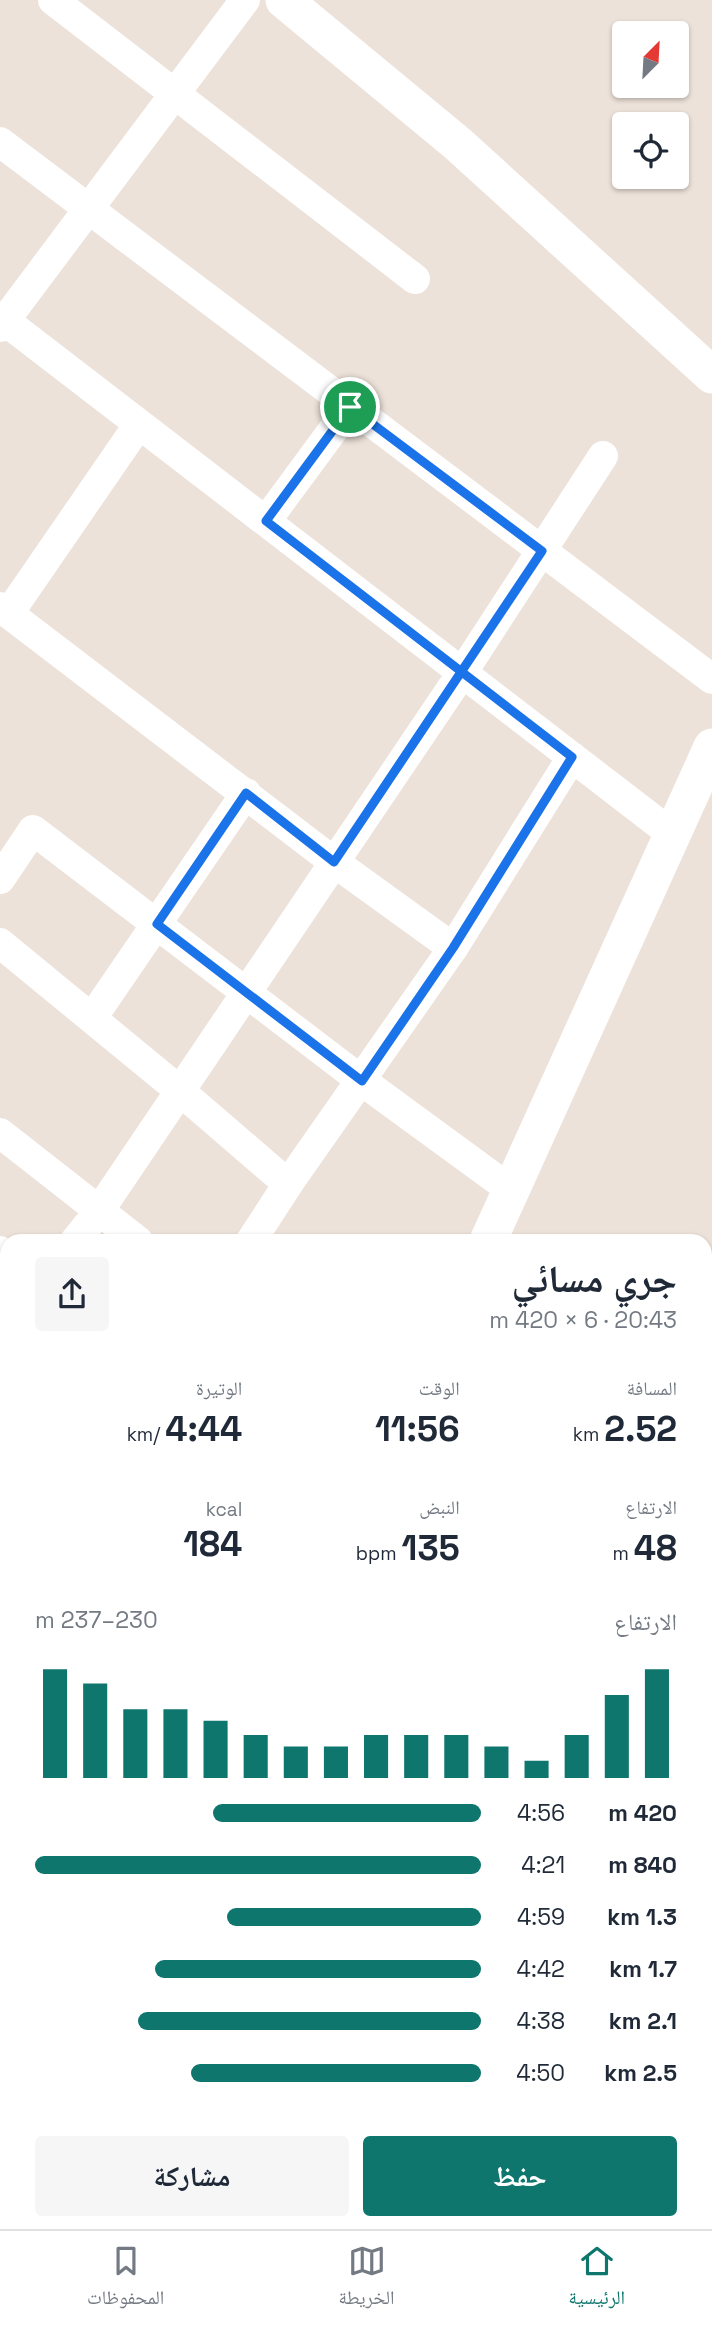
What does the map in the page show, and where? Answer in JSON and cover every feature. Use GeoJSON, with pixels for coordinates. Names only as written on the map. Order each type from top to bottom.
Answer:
{"type":"FeatureCollection","features":[{"type":"Feature","properties":{"kind":"street"},"geometry":{"type":"LineString","coordinates":[[53,0],[415,279]]}},
{"type":"Feature","properties":{"kind":"street"},"geometry":{"type":"LineString","coordinates":[[245,0],[2,322],[266,521],[672,834]]}},
{"type":"Feature","properties":{"kind":"street"},"geometry":{"type":"LineString","coordinates":[[284,0],[458,144],[712,375]]}},
{"type":"Feature","properties":{"kind":"street"},"geometry":{"type":"LineString","coordinates":[[0,142],[712,679]]}},
{"type":"Feature","properties":{"kind":"street"},"geometry":{"type":"LineString","coordinates":[[266,521],[350,407]]}},
{"type":"Feature","properties":{"kind":"street"},"geometry":{"type":"LineString","coordinates":[[139,424],[5,610],[334,862],[453,948]]}},
{"type":"Feature","properties":{"kind":"street"},"geometry":{"type":"LineString","coordinates":[[81,1234],[99,1211],[462,673],[603,456]]}},
{"type":"Feature","properties":{"kind":"street"},"geometry":{"type":"LineString","coordinates":[[491,1234],[712,747]]}},
{"type":"Feature","properties":{"kind":"street"},"geometry":{"type":"LineString","coordinates":[[256,1234],[453,948],[572,757]]}},
{"type":"Feature","properties":{"kind":"street"},"geometry":{"type":"LineString","coordinates":[[92,1018],[246,793]]}},
{"type":"Feature","properties":{"kind":"street"},"geometry":{"type":"LineString","coordinates":[[0,879],[33,830],[362,1081],[511,1190]]}},
{"type":"Feature","properties":{"kind":"street"},"geometry":{"type":"LineString","coordinates":[[0,943],[288,1184]]}},
{"type":"Feature","properties":{"kind":"street"},"geometry":{"type":"LineString","coordinates":[[0,1133],[129,1234]]}},
{"type":"Feature","properties":{"kind":"route"},"geometry":{"type":"LineString","coordinates":[[350,407],[266,521],[331,572],[397,622],[462,673],[572,757],[453,948],[362,1081],[157,924],[246,793],[334,862],[462,673],[542,551],[350,407]]}}]}
